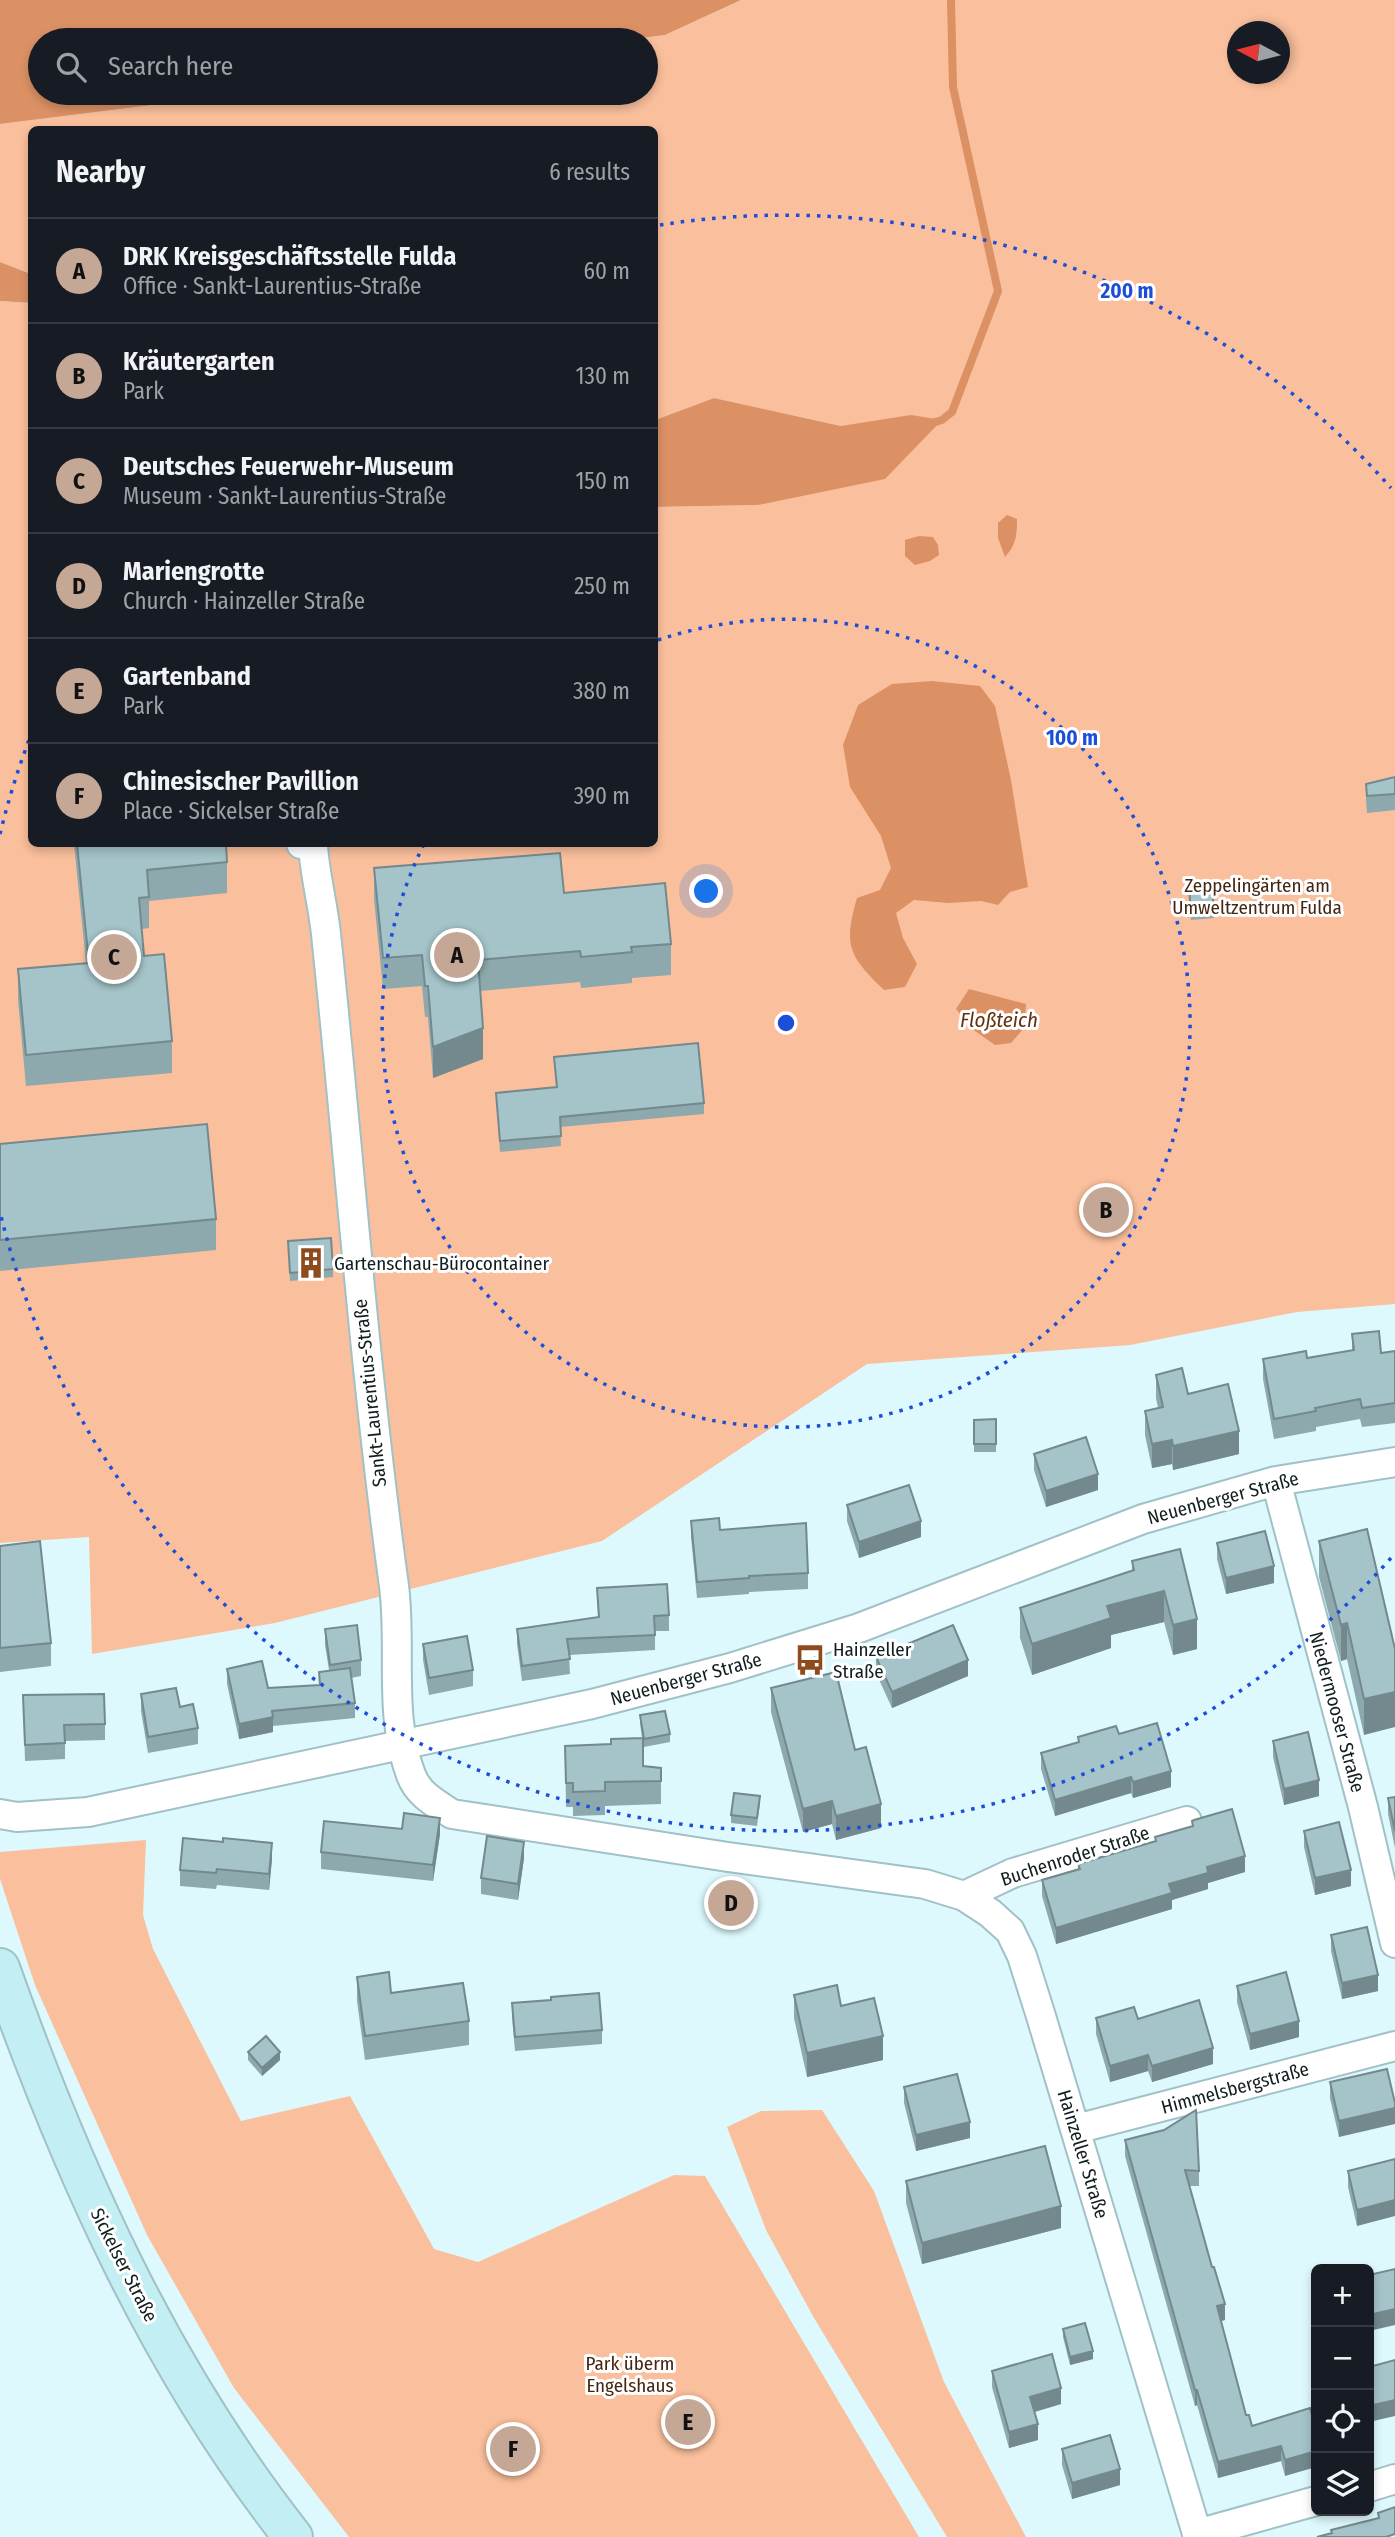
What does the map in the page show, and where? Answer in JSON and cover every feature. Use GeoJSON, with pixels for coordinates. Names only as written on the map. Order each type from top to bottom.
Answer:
{"type":"FeatureCollection","features":[{"type":"Feature","properties":{"kind":"main road","name":"Sickelser Straße"},"geometry":{"type":"LineString","coordinates":[[0,1968],[49,2104],[85,2188],[141,2303],[234,2458],[293,2537]]}},
{"type":"Feature","properties":{"kind":"street","name":"Sankt-Laurentius-Straße"},"geometry":{"type":"LineString","coordinates":[[313,847],[326,931],[375,1446],[396,1608],[395,1683],[403,1744]]}},
{"type":"Feature","properties":{"kind":"street","name":"Neuenberger Straße"},"geometry":{"type":"LineString","coordinates":[[0,1814],[17,1817],[88,1812],[616,1698],[859,1628],[1143,1519],[1276,1481],[1395,1462]]}},
{"type":"Feature","properties":{"kind":"street","name":"Niedermooser Straße"},"geometry":{"type":"LineString","coordinates":[[1276,1481],[1363,1807],[1395,1943]]}},
{"type":"Feature","properties":{"kind":"street","name":"Hainzeller Straße"},"geometry":{"type":"LineString","coordinates":[[403,1744],[418,1790],[452,1814],[925,1884],[964,1896],[990,1913],[1010,1931],[1022,1956],[1198,2536],[1311,2502]]}},
{"type":"Feature","properties":{"kind":"street","name":"Buchenroder Straße"},"geometry":{"type":"LineString","coordinates":[[964,1896],[1013,1873],[1187,1821]]}},
{"type":"Feature","properties":{"kind":"street","name":"Himmelsbergstraße"},"geometry":{"type":"LineString","coordinates":[[1076,2129],[1395,2046]]}},
{"type":"Feature","properties":{"kind":"street"},"geometry":{"type":"LineString","coordinates":[[1374,2485],[1395,2479]]}},
{"type":"Feature","properties":{"kind":"green space","name":"Zeppelingärten am Umweltzentrum Fulda"},"geometry":{"type":"Polygon","coordinates":[[[741,0],[1395,0],[1395,1304],[1297,1312],[1130,1345],[867,1364],[602,1541],[275,1623],[92,1654],[89,1537],[0,1543],[0,301],[28,303],[28,847],[658,847],[658,507],[758,505],[841,426],[714,398],[658,419],[658,126],[28,126],[28,273],[0,262],[0,124],[153,105],[658,105],[658,36],[741,0]]]}},
{"type":"Feature","properties":{"kind":"green space","name":"Park überm Engelshaus"},"geometry":{"type":"Polygon","coordinates":[[[146,1840],[143,1915],[153,1949],[241,2121],[350,2096],[434,2249],[478,2262],[674,2175],[705,2176],[919,2537],[349,2537],[234,2388],[147,2235],[35,1985],[0,1879],[0,1852],[146,1840]]]}},
{"type":"Feature","properties":{"kind":"green space"},"geometry":{"type":"Polygon","coordinates":[[[822,2110],[874,2191],[944,2382],[1026,2537],[947,2537],[814,2318],[766,2230],[727,2127],[761,2111],[822,2110]]]}},
{"type":"Feature","properties":{"kind":"water"},"geometry":{"type":"Polygon","coordinates":[[[0,0],[741,0],[658,36],[658,28],[28,28],[28,105],[153,105],[0,124],[0,0]]]}},
{"type":"Feature","properties":{"kind":"water"},"geometry":{"type":"Polygon","coordinates":[[[0,262],[28,273],[28,303],[0,301],[0,262]]]}},
{"type":"Feature","properties":{"kind":"water"},"geometry":{"type":"Polygon","coordinates":[[[714,398],[841,426],[911,415],[942,420],[885,479],[758,505],[658,507],[658,419],[714,398]]]}},
{"type":"Feature","properties":{"kind":"water"},"geometry":{"type":"Polygon","coordinates":[[[1007,515],[1017,519],[1017,525],[1014,544],[1005,557],[998,538],[998,523],[1007,515]]]}},
{"type":"Feature","properties":{"kind":"water"},"geometry":{"type":"Polygon","coordinates":[[[919,536],[933,537],[938,545],[939,555],[915,565],[905,556],[905,540],[919,536]]]}},
{"type":"Feature","properties":{"kind":"water"},"geometry":{"type":"Polygon","coordinates":[[[932,681],[980,686],[995,706],[1011,780],[1028,887],[1010,892],[998,905],[981,901],[948,903],[914,900],[896,913],[903,938],[917,964],[905,987],[884,990],[856,959],[850,928],[857,898],[880,890],[891,868],[881,836],[850,787],[843,745],[858,705],[892,684],[932,681]]]}},
{"type":"Feature","properties":{"kind":"water","name":"Floßteich"},"geometry":{"type":"Polygon","coordinates":[[[969,989],[1026,1004],[1024,1028],[1011,1043],[995,1045],[975,1031],[956,1009],[969,989]]]}},
{"type":"Feature","properties":{"kind":"building"},"geometry":{"type":"Polygon","coordinates":[[[1395,777],[1395,794],[1367,796],[1366,784],[1395,777]]]}},
{"type":"Feature","properties":{"kind":"building"},"geometry":{"type":"Polygon","coordinates":[[[77,847],[226,847],[227,862],[147,870],[149,897],[139,898],[144,956],[164,954],[172,1041],[26,1055],[18,969],[89,963],[77,847]]]}},
{"type":"Feature","properties":{"kind":"building"},"geometry":{"type":"Polygon","coordinates":[[[560,853],[564,893],[665,883],[671,944],[631,947],[632,952],[581,957],[580,951],[478,960],[483,1028],[433,1047],[428,986],[425,986],[422,955],[383,958],[374,868],[560,853]]]}},
{"type":"Feature","properties":{"kind":"building"},"geometry":{"type":"Polygon","coordinates":[[[1212,886],[1214,910],[1191,912],[1189,888],[1212,886]]]}},
{"type":"Feature","properties":{"kind":"building"},"geometry":{"type":"Polygon","coordinates":[[[698,1043],[704,1103],[560,1117],[561,1136],[500,1141],[496,1093],[557,1087],[554,1057],[698,1043]]]}},
{"type":"Feature","properties":{"kind":"building"},"geometry":{"type":"Polygon","coordinates":[[[207,1124],[216,1219],[0,1240],[0,1144],[207,1124]]]}},
{"type":"Feature","properties":{"kind":"building","name":"Gartenschau-Bürocontainer"},"geometry":{"type":"Polygon","coordinates":[[[331,1238],[333,1269],[290,1273],[288,1241],[331,1238]]]}},
{"type":"Feature","properties":{"kind":"building"},"geometry":{"type":"Polygon","coordinates":[[[1379,1331],[1381,1353],[1395,1351],[1395,1403],[1362,1408],[1360,1399],[1274,1419],[1263,1359],[1306,1351],[1307,1358],[1354,1350],[1352,1334],[1379,1331]]]}},
{"type":"Feature","properties":{"kind":"building"},"geometry":{"type":"Polygon","coordinates":[[[1182,1368],[1188,1394],[1228,1384],[1239,1431],[1173,1446],[1172,1440],[1152,1444],[1145,1411],[1163,1407],[1156,1375],[1182,1368]]]}},
{"type":"Feature","properties":{"kind":"building"},"geometry":{"type":"Polygon","coordinates":[[[996,1419],[996,1444],[974,1444],[974,1420],[996,1419]]]}},
{"type":"Feature","properties":{"kind":"building"},"geometry":{"type":"Polygon","coordinates":[[[1086,1437],[1098,1474],[1046,1491],[1034,1454],[1086,1437]]]}},
{"type":"Feature","properties":{"kind":"building"},"geometry":{"type":"Polygon","coordinates":[[[909,1485],[921,1521],[859,1542],[847,1505],[909,1485]]]}},
{"type":"Feature","properties":{"kind":"building"},"geometry":{"type":"Polygon","coordinates":[[[719,1518],[720,1530],[806,1523],[808,1573],[697,1582],[691,1521],[719,1518]]]}},
{"type":"Feature","properties":{"kind":"building"},"geometry":{"type":"Polygon","coordinates":[[[1367,1529],[1395,1649],[1395,1692],[1364,1699],[1347,1623],[1341,1625],[1319,1541],[1367,1529]]]}},
{"type":"Feature","properties":{"kind":"building"},"geometry":{"type":"Polygon","coordinates":[[[1265,1531],[1274,1566],[1226,1578],[1217,1543],[1265,1531]]]}},
{"type":"Feature","properties":{"kind":"building"},"geometry":{"type":"Polygon","coordinates":[[[40,1541],[51,1643],[0,1648],[0,1546],[40,1541]]]}},
{"type":"Feature","properties":{"kind":"building"},"geometry":{"type":"Polygon","coordinates":[[[1180,1549],[1197,1619],[1173,1625],[1164,1591],[1107,1606],[1111,1618],[1032,1644],[1020,1608],[1134,1570],[1132,1561],[1180,1549]]]}},
{"type":"Feature","properties":{"kind":"building"},"geometry":{"type":"Polygon","coordinates":[[[667,1584],[669,1615],[654,1616],[655,1635],[567,1639],[570,1659],[522,1666],[517,1629],[599,1617],[597,1588],[667,1584]]]}},
{"type":"Feature","properties":{"kind":"building"},"geometry":{"type":"Polygon","coordinates":[[[357,1625],[361,1660],[330,1665],[325,1629],[357,1625]]]}},
{"type":"Feature","properties":{"kind":"building"},"geometry":{"type":"Polygon","coordinates":[[[953,1625],[968,1660],[892,1692],[876,1657],[953,1625]]]}},
{"type":"Feature","properties":{"kind":"building"},"geometry":{"type":"Polygon","coordinates":[[[467,1636],[473,1670],[429,1678],[423,1644],[467,1636]]]}},
{"type":"Feature","properties":{"kind":"building"},"geometry":{"type":"Polygon","coordinates":[[[262,1661],[268,1688],[320,1685],[319,1672],[350,1668],[355,1703],[272,1711],[273,1717],[239,1724],[227,1669],[262,1661]]]}},
{"type":"Feature","properties":{"kind":"building"},"geometry":{"type":"Polygon","coordinates":[[[836,1672],[855,1750],[866,1747],[881,1804],[836,1816],[832,1801],[803,1809],[771,1688],[836,1672]]]}},
{"type":"Feature","properties":{"kind":"building"},"geometry":{"type":"Polygon","coordinates":[[[176,1688],[180,1707],[193,1704],[198,1728],[148,1737],[141,1694],[176,1688]]]}},
{"type":"Feature","properties":{"kind":"building"},"geometry":{"type":"Polygon","coordinates":[[[104,1694],[105,1724],[64,1725],[65,1743],[25,1745],[23,1695],[104,1694]]]}},
{"type":"Feature","properties":{"kind":"building"},"geometry":{"type":"Polygon","coordinates":[[[665,1711],[670,1734],[644,1739],[640,1715],[665,1711]]]}},
{"type":"Feature","properties":{"kind":"building"},"geometry":{"type":"Polygon","coordinates":[[[1157,1723],[1171,1771],[1133,1782],[1131,1777],[1055,1800],[1041,1753],[1079,1742],[1078,1737],[1116,1726],[1119,1734],[1157,1723]]]}},
{"type":"Feature","properties":{"kind":"building"},"geometry":{"type":"Polygon","coordinates":[[[1308,1732],[1319,1780],[1284,1789],[1273,1741],[1308,1732]]]}},
{"type":"Feature","properties":{"kind":"building"},"geometry":{"type":"Polygon","coordinates":[[[643,1738],[643,1766],[661,1768],[661,1781],[605,1782],[605,1791],[573,1792],[573,1783],[566,1783],[565,1746],[611,1744],[611,1739],[643,1738]]]}},
{"type":"Feature","properties":{"kind":"building"},"geometry":{"type":"Polygon","coordinates":[[[734,1793],[760,1796],[757,1818],[731,1815],[734,1793]]]}},
{"type":"Feature","properties":{"kind":"building"},"geometry":{"type":"Polygon","coordinates":[[[1395,1797],[1395,1831],[1388,1798],[1395,1797]]]}},
{"type":"Feature","properties":{"kind":"building"},"geometry":{"type":"Polygon","coordinates":[[[1232,1809],[1245,1856],[1207,1867],[1208,1873],[1169,1884],[1172,1893],[1056,1928],[1042,1880],[1080,1869],[1078,1864],[1156,1841],[1155,1837],[1193,1826],[1194,1820],[1232,1809]]]}},
{"type":"Feature","properties":{"kind":"building"},"geometry":{"type":"Polygon","coordinates":[[[404,1813],[440,1818],[433,1865],[321,1852],[324,1821],[402,1829],[404,1813]]]}},
{"type":"Feature","properties":{"kind":"building"},"geometry":{"type":"Polygon","coordinates":[[[1339,1822],[1351,1870],[1315,1878],[1304,1831],[1339,1822]]]}},
{"type":"Feature","properties":{"kind":"building"},"geometry":{"type":"Polygon","coordinates":[[[487,1836],[524,1842],[518,1884],[481,1878],[487,1836]]]}},
{"type":"Feature","properties":{"kind":"building"},"geometry":{"type":"Polygon","coordinates":[[[183,1838],[223,1842],[223,1838],[272,1843],[269,1874],[217,1869],[216,1873],[180,1870],[183,1838]]]}},
{"type":"Feature","properties":{"kind":"building"},"geometry":{"type":"Polygon","coordinates":[[[1367,1927],[1378,1975],[1342,1983],[1331,1935],[1367,1927]]]}},
{"type":"Feature","properties":{"kind":"building"},"geometry":{"type":"Polygon","coordinates":[[[389,1972],[391,1993],[463,1983],[469,2021],[365,2036],[357,1977],[389,1972]]]}},
{"type":"Feature","properties":{"kind":"building"},"geometry":{"type":"Polygon","coordinates":[[[1286,1972],[1299,2021],[1250,2034],[1237,1986],[1286,1972]]]}},
{"type":"Feature","properties":{"kind":"building"},"geometry":{"type":"Polygon","coordinates":[[[837,1985],[841,2006],[874,1998],[883,2036],[807,2053],[794,1995],[837,1985]]]}},
{"type":"Feature","properties":{"kind":"building"},"geometry":{"type":"Polygon","coordinates":[[[599,1993],[602,2030],[515,2037],[512,2003],[599,1993]]]}},
{"type":"Feature","properties":{"kind":"building"},"geometry":{"type":"Polygon","coordinates":[[[1199,2000],[1213,2048],[1152,2066],[1148,2055],[1110,2066],[1096,2018],[1134,2007],[1138,2019],[1199,2000]]]}},
{"type":"Feature","properties":{"kind":"building"},"geometry":{"type":"Polygon","coordinates":[[[266,2036],[280,2052],[262,2068],[248,2052],[266,2036]]]}},
{"type":"Feature","properties":{"kind":"building"},"geometry":{"type":"Polygon","coordinates":[[[1387,2069],[1395,2108],[1339,2121],[1330,2082],[1387,2069]]]}},
{"type":"Feature","properties":{"kind":"building"},"geometry":{"type":"Polygon","coordinates":[[[957,2074],[970,2122],[916,2135],[904,2087],[957,2074]]]}},
{"type":"Feature","properties":{"kind":"building"},"geometry":{"type":"Polygon","coordinates":[[[1196,2110],[1199,2171],[1185,2170],[1225,2304],[1217,2306],[1246,2415],[1249,2415],[1252,2426],[1310,2408],[1311,2452],[1285,2460],[1281,2446],[1218,2462],[1195,2390],[1125,2140],[1164,2130],[1196,2110]]]}},
{"type":"Feature","properties":{"kind":"building"},"geometry":{"type":"Polygon","coordinates":[[[1045,2146],[1061,2206],[922,2243],[906,2181],[1045,2146]]]}},
{"type":"Feature","properties":{"kind":"building"},"geometry":{"type":"Polygon","coordinates":[[[1395,2159],[1395,2200],[1357,2210],[1348,2171],[1395,2159]]]}},
{"type":"Feature","properties":{"kind":"building"},"geometry":{"type":"Polygon","coordinates":[[[1395,2269],[1395,2309],[1374,2314],[1374,2274],[1395,2269]]]}},
{"type":"Feature","properties":{"kind":"building"},"geometry":{"type":"Polygon","coordinates":[[[1085,2323],[1093,2351],[1070,2357],[1063,2329],[1085,2323]]]}},
{"type":"Feature","properties":{"kind":"building"},"geometry":{"type":"Polygon","coordinates":[[[1052,2354],[1061,2388],[1030,2397],[1038,2424],[1009,2432],[992,2371],[1052,2354]]]}},
{"type":"Feature","properties":{"kind":"building"},"geometry":{"type":"Polygon","coordinates":[[[1395,2360],[1395,2400],[1374,2405],[1374,2366],[1395,2360]]]}},
{"type":"Feature","properties":{"kind":"building"},"geometry":{"type":"Polygon","coordinates":[[[1110,2435],[1120,2469],[1072,2483],[1062,2449],[1110,2435]]]}},
{"type":"Feature","properties":{"kind":"building"},"geometry":{"type":"Polygon","coordinates":[[[1395,2507],[1395,2534],[1386,2537],[1317,2537],[1332,2533],[1331,2530],[1379,2518],[1378,2513],[1395,2507]]]}},
{"type":"Feature","properties":{"kind":"waterway"},"geometry":{"type":"LineString","coordinates":[[932,423],[942,420],[952,412],[998,291],[953,87],[951,0]]}},
{"type":"Feature","properties":{"kind":"place","name":"DRK Kreisgeschäftsstelle Fulda"},"geometry":{"type":"Point","coordinates":[457,955]}},
{"type":"Feature","properties":{"kind":"place","name":"Deutsches Feuerwehr-Museum"},"geometry":{"type":"Point","coordinates":[114,957]}},
{"type":"Feature","properties":{"kind":"place","name":"Kräutergarten"},"geometry":{"type":"Point","coordinates":[1106,1210]}},
{"type":"Feature","properties":{"kind":"place","name":"Gartenschau-Bürocontainer"},"geometry":{"type":"Point","coordinates":[311,1263]}},
{"type":"Feature","properties":{"kind":"place","name":"Hainzeller Straße"},"geometry":{"type":"Point","coordinates":[810,1660]}},
{"type":"Feature","properties":{"kind":"place","name":"Mariengrotte"},"geometry":{"type":"Point","coordinates":[731,1903]}},
{"type":"Feature","properties":{"kind":"place","name":"Gartenband"},"geometry":{"type":"Point","coordinates":[688,2422]}},
{"type":"Feature","properties":{"kind":"place","name":"Chinesischer Pavillion"},"geometry":{"type":"Point","coordinates":[513,2449]}}]}
